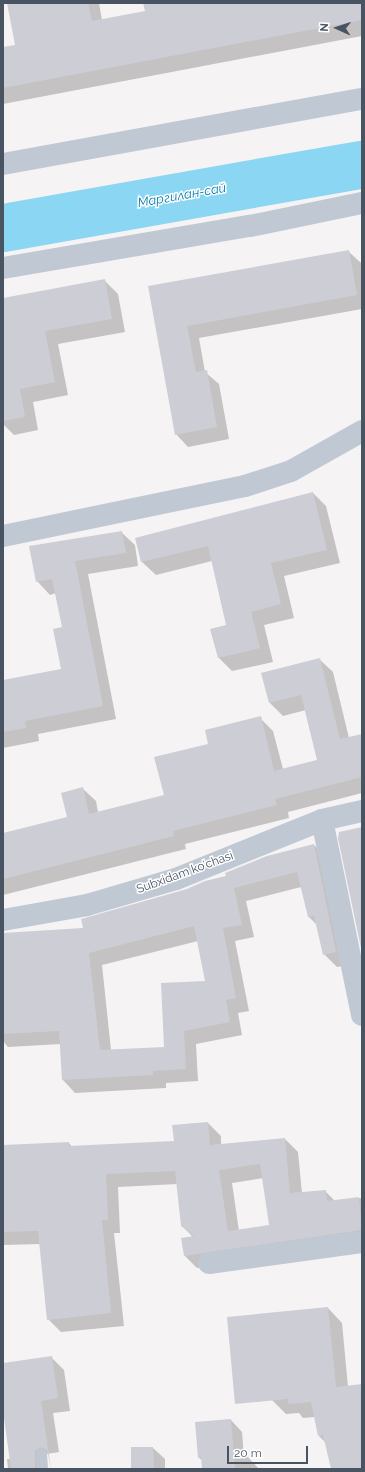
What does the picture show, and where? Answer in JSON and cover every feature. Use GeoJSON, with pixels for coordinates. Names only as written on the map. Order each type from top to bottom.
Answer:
{"type":"FeatureCollection","features":[{"type":"Feature","properties":{"kind":"street"},"geometry":{"type":"LineString","coordinates":[[3,164],[362,99]]}},
{"type":"Feature","properties":{"kind":"street"},"geometry":{"type":"LineString","coordinates":[[3,268],[250,226],[362,203]]}},
{"type":"Feature","properties":{"kind":"street"},"geometry":{"type":"LineString","coordinates":[[3,536],[245,486],[291,471],[362,431]]}},
{"type":"Feature","properties":{"kind":"street","name":"Subxidam koʻchasi"},"geometry":{"type":"LineString","coordinates":[[3,920],[87,905],[176,879],[322,820],[362,811]]}},
{"type":"Feature","properties":{"kind":"street"},"geometry":{"type":"LineString","coordinates":[[322,820],[362,1015]]}},
{"type":"Feature","properties":{"kind":"street"},"geometry":{"type":"LineString","coordinates":[[209,1263],[362,1242]]}},
{"type":"Feature","properties":{"kind":"lane"},"geometry":{"type":"LineString","coordinates":[[41,1454],[42,1469]]}},
{"type":"Feature","properties":{"kind":"building"},"geometry":{"type":"Polygon","coordinates":[[[7,3],[88,3],[92,21],[145,11],[143,3],[362,3],[362,20],[3,88],[3,47],[15,45],[7,3]]]}},
{"type":"Feature","properties":{"kind":"building"},"geometry":{"type":"Polygon","coordinates":[[[349,250],[357,295],[187,326],[196,372],[207,370],[217,427],[175,435],[148,286],[349,250]]]}},
{"type":"Feature","properties":{"kind":"building"},"geometry":{"type":"Polygon","coordinates":[[[105,279],[112,319],[45,331],[55,382],[20,389],[25,417],[3,421],[3,298],[105,279]]]}},
{"type":"Feature","properties":{"kind":"building"},"geometry":{"type":"Polygon","coordinates":[[[313,492],[327,550],[271,563],[281,604],[251,612],[260,648],[218,658],[210,629],[226,625],[208,546],[141,562],[135,538],[313,492]]]}},
{"type":"Feature","properties":{"kind":"building"},"geometry":{"type":"Polygon","coordinates":[[[122,531],[126,553],[75,561],[103,706],[25,721],[26,728],[3,732],[3,680],[61,669],[53,629],[62,627],[52,579],[36,582],[29,546],[122,531]]]}},
{"type":"Feature","properties":{"kind":"building"},"geometry":{"type":"Polygon","coordinates":[[[320,658],[340,739],[362,734],[362,777],[275,799],[277,805],[173,831],[174,836],[3,879],[3,833],[67,817],[61,793],[83,787],[89,814],[164,795],[154,757],[208,744],[205,730],[261,716],[274,771],[317,760],[301,695],[269,703],[261,673],[320,658]]]}},
{"type":"Feature","properties":{"kind":"building"},"geometry":{"type":"Polygon","coordinates":[[[362,827],[361,948],[338,838],[339,832],[362,827]]]}},
{"type":"Feature","properties":{"kind":"building"},"geometry":{"type":"Polygon","coordinates":[[[314,844],[336,952],[323,955],[314,916],[308,917],[297,872],[234,888],[242,925],[223,928],[236,998],[226,1000],[230,1022],[184,1031],[186,1069],[153,1071],[153,1075],[62,1080],[59,1031],[3,1034],[3,933],[83,928],[81,919],[187,889],[205,881],[226,876],[225,873],[267,856],[314,844]],[[194,926],[89,953],[100,1050],[164,1047],[161,983],[205,981],[194,926]]]}},
{"type":"Feature","properties":{"kind":"building"},"geometry":{"type":"Polygon","coordinates":[[[208,1122],[210,1145],[285,1138],[290,1193],[326,1190],[327,1201],[359,1197],[362,1230],[184,1256],[181,1238],[194,1236],[181,1226],[175,1171],[106,1174],[108,1220],[102,1220],[111,1313],[47,1320],[38,1231],[3,1232],[3,1145],[69,1142],[69,1146],[174,1141],[172,1125],[208,1122]],[[260,1164],[219,1170],[228,1231],[269,1225],[260,1164]]]}},
{"type":"Feature","properties":{"kind":"building"},"geometry":{"type":"Polygon","coordinates":[[[328,1307],[336,1387],[362,1384],[362,1469],[331,1469],[323,1435],[318,1436],[311,1402],[288,1404],[288,1399],[235,1404],[227,1317],[328,1307]]]}},
{"type":"Feature","properties":{"kind":"building"},"geometry":{"type":"Polygon","coordinates":[[[52,1356],[58,1398],[41,1401],[51,1469],[47,1450],[41,1447],[35,1451],[35,1469],[11,1469],[3,1411],[3,1363],[52,1356]]]}},
{"type":"Feature","properties":{"kind":"building"},"geometry":{"type":"Polygon","coordinates":[[[231,1419],[235,1469],[202,1469],[201,1457],[198,1458],[195,1422],[231,1419]]]}},
{"type":"Feature","properties":{"kind":"building"},"geometry":{"type":"Polygon","coordinates":[[[131,1447],[153,1447],[154,1469],[131,1469],[131,1447]]]}},
{"type":"Feature","properties":{"kind":"waterway","name":"Маргилан-сай"},"geometry":{"type":"LineString","coordinates":[[3,228],[362,165]]}}]}
